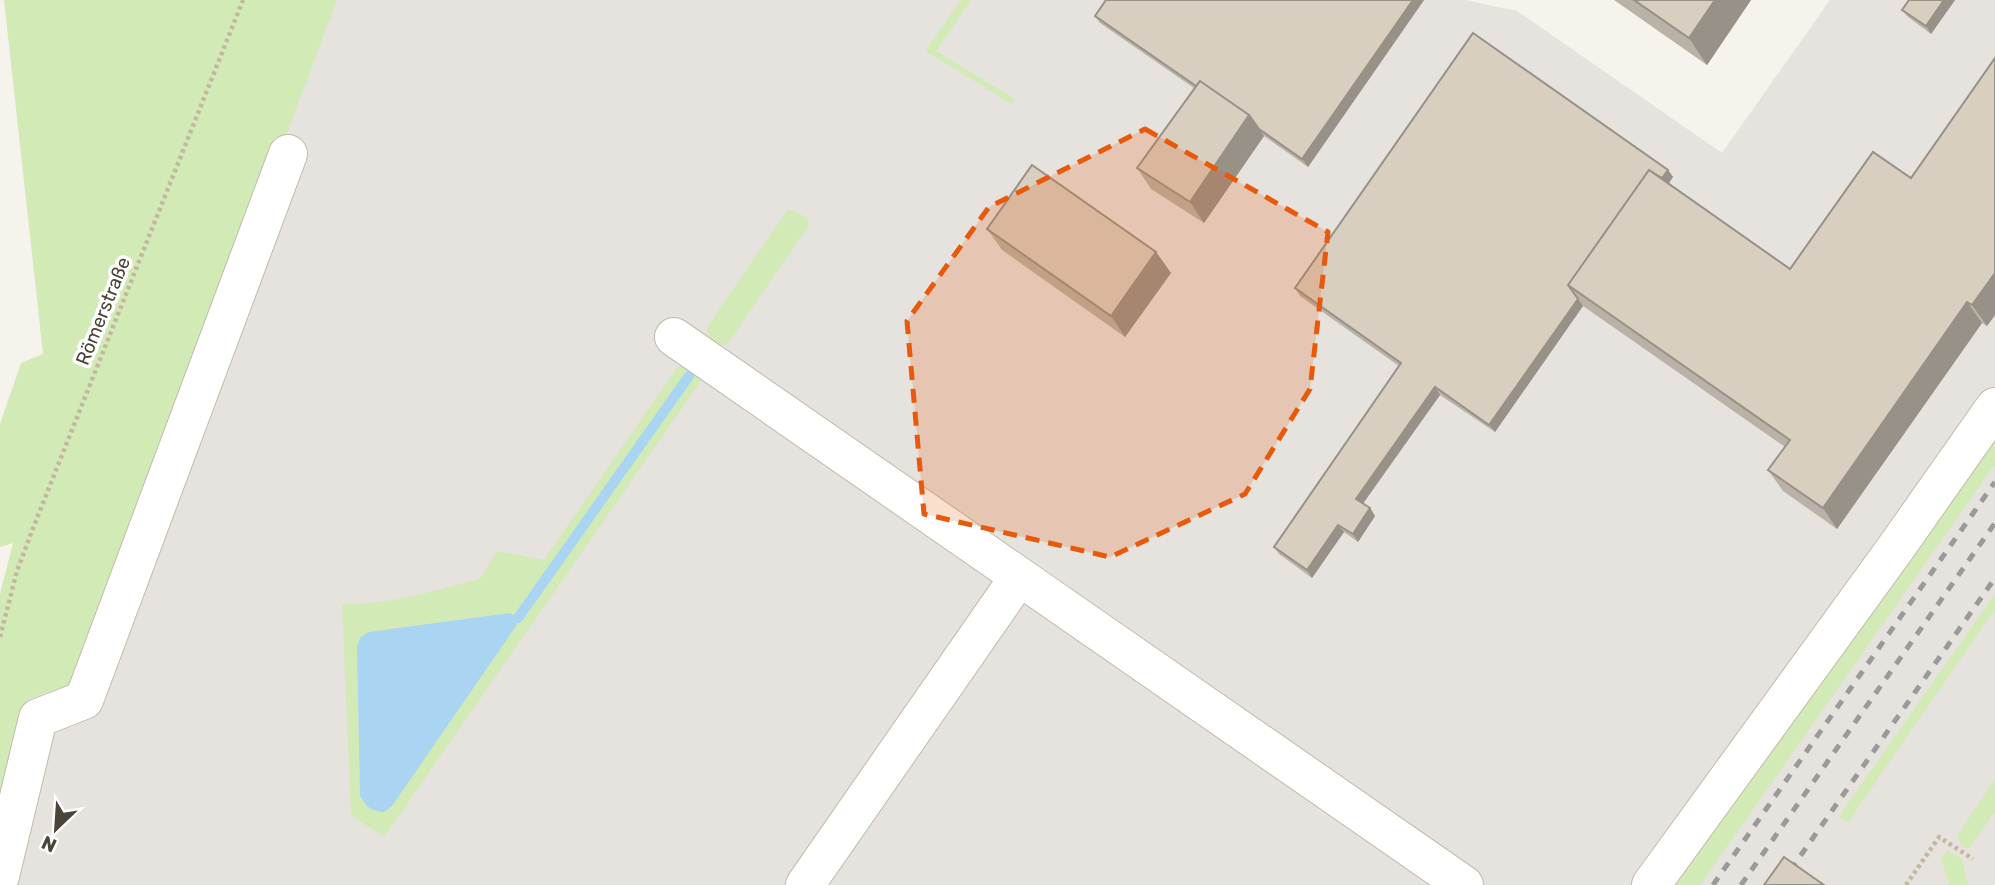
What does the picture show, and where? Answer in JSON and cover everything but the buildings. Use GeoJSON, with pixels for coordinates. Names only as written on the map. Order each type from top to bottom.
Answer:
{"type":"FeatureCollection","features":[{"type":"Feature","properties":{"kind":"lane"},"geometry":{"type":"LineString","coordinates":[[0,876],[38,718],[84,700],[288,154]]}},
{"type":"Feature","properties":{"kind":"lane"},"geometry":{"type":"LineString","coordinates":[[674,337],[1464,885]]}},
{"type":"Feature","properties":{"kind":"lane"},"geometry":{"type":"LineString","coordinates":[[1651,885],[1995,407]]}},
{"type":"Feature","properties":{"kind":"lane"},"geometry":{"type":"LineString","coordinates":[[805,885],[1019,577]]}},
{"type":"Feature","properties":{"kind":"path","name":"Römerstraße"},"geometry":{"type":"LineString","coordinates":[[0,637],[17,571],[35,523],[243,0]]}},
{"type":"Feature","properties":{"kind":"path"},"geometry":{"type":"LineString","coordinates":[[1906,885],[1939,837],[1973,859]]}},
{"type":"Feature","properties":{"kind":"highlighted area"},"geometry":{"type":"Polygon","coordinates":[[[1145,129],[1328,232],[1310,389],[1245,494],[1110,557],[924,514],[907,321],[989,207],[1145,129]]]}},
{"type":"Feature","properties":{"kind":"shaded area"},"geometry":{"type":"Polygon","coordinates":[[[271,0],[1465,0],[1517,11],[1722,153],[1830,0],[1995,0],[1995,885],[0,885],[0,747],[271,0]]]}},
{"type":"Feature","properties":{"kind":"green space"},"geometry":{"type":"Polygon","coordinates":[[[4,0],[337,0],[83,676],[64,695],[48,692],[28,699],[0,815],[0,594],[13,543],[0,547],[0,424],[21,363],[43,354],[4,0]]]}},
{"type":"Feature","properties":{"kind":"green space"},"geometry":{"type":"Polygon","coordinates":[[[961,0],[971,0],[936,51],[1015,99],[1012,104],[925,51],[961,0]]]}},
{"type":"Feature","properties":{"kind":"green space"},"geometry":{"type":"Polygon","coordinates":[[[788,209],[808,218],[809,225],[727,345],[714,343],[706,329],[788,209]]]}},
{"type":"Feature","properties":{"kind":"green space"},"geometry":{"type":"Polygon","coordinates":[[[687,366],[705,375],[384,837],[351,815],[342,604],[394,600],[480,579],[497,551],[544,560],[676,369],[687,366]],[[510,613],[368,632],[360,638],[357,647],[360,795],[366,806],[516,626],[517,618],[510,613]]]}},
{"type":"Feature","properties":{"kind":"green space"},"geometry":{"type":"Polygon","coordinates":[[[1995,433],[1995,464],[1700,885],[1674,885],[1995,433]]]}},
{"type":"Feature","properties":{"kind":"green space"},"geometry":{"type":"Polygon","coordinates":[[[1995,594],[1995,609],[1848,822],[1839,816],[1995,594]]]}},
{"type":"Feature","properties":{"kind":"green space"},"geometry":{"type":"Polygon","coordinates":[[[1995,779],[1995,812],[1968,849],[1958,840],[1958,834],[1995,779]]]}},
{"type":"Feature","properties":{"kind":"green space"},"geometry":{"type":"Polygon","coordinates":[[[1947,851],[1962,858],[1968,885],[1949,885],[1941,858],[1947,851]]]}},
{"type":"Feature","properties":{"kind":"water"},"geometry":{"type":"Polygon","coordinates":[[[510,613],[518,618],[516,626],[392,806],[384,812],[369,808],[360,795],[357,647],[360,638],[368,632],[510,613]]]}},
{"type":"Feature","properties":{"kind":"waterway"},"geometry":{"type":"LineString","coordinates":[[518,618],[689,376]]}},
{"type":"Feature","properties":{"kind":"railway"},"geometry":{"type":"LineString","coordinates":[[1713,885],[1995,482]]}},
{"type":"Feature","properties":{"kind":"railway"},"geometry":{"type":"LineString","coordinates":[[1741,885],[1995,523]]}},
{"type":"Feature","properties":{"kind":"railway"},"geometry":{"type":"LineString","coordinates":[[1780,885],[1995,578]]}}]}
